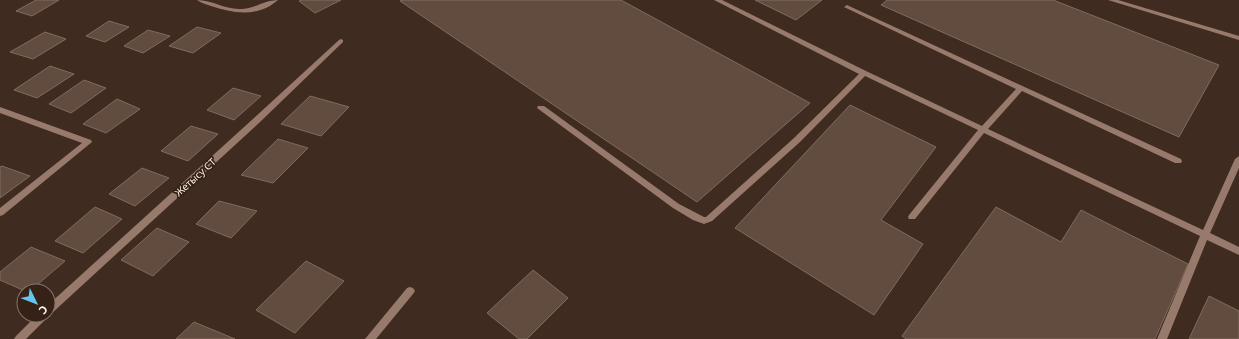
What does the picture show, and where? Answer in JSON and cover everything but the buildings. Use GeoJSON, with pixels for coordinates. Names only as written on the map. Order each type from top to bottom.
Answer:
{"type":"FeatureCollection","features":[{"type":"Feature","properties":{"kind":"street"},"geometry":{"type":"LineString","coordinates":[[200,0],[226,9],[244,12],[257,9],[275,0]]}},
{"type":"Feature","properties":{"kind":"street"},"geometry":{"type":"LineString","coordinates":[[717,0],[864,73],[1239,251]]}},
{"type":"Feature","properties":{"kind":"street"},"geometry":{"type":"LineString","coordinates":[[1111,0],[1239,38]]}},
{"type":"Feature","properties":{"kind":"street"},"geometry":{"type":"LineString","coordinates":[[847,7],[1178,161]]}},
{"type":"Feature","properties":{"kind":"street","name":"Жетысу СТ"},"geometry":{"type":"LineString","coordinates":[[56,304],[258,120],[341,41]]}},
{"type":"Feature","properties":{"kind":"street"},"geometry":{"type":"LineString","coordinates":[[541,108],[676,206],[704,221],[709,219],[797,140],[864,73]]}},
{"type":"Feature","properties":{"kind":"street"},"geometry":{"type":"LineString","coordinates":[[912,217],[983,129],[1021,88]]}},
{"type":"Feature","properties":{"kind":"street"},"geometry":{"type":"LineString","coordinates":[[0,110],[88,142],[0,213]]}},
{"type":"Feature","properties":{"kind":"street"},"geometry":{"type":"LineString","coordinates":[[1162,339],[1205,234],[1239,159]]}},
{"type":"Feature","properties":{"kind":"street"},"geometry":{"type":"LineString","coordinates":[[370,339],[410,291]]}},
{"type":"Feature","properties":{"kind":"street"},"geometry":{"type":"LineString","coordinates":[[19,339],[36,323]]}}]}
